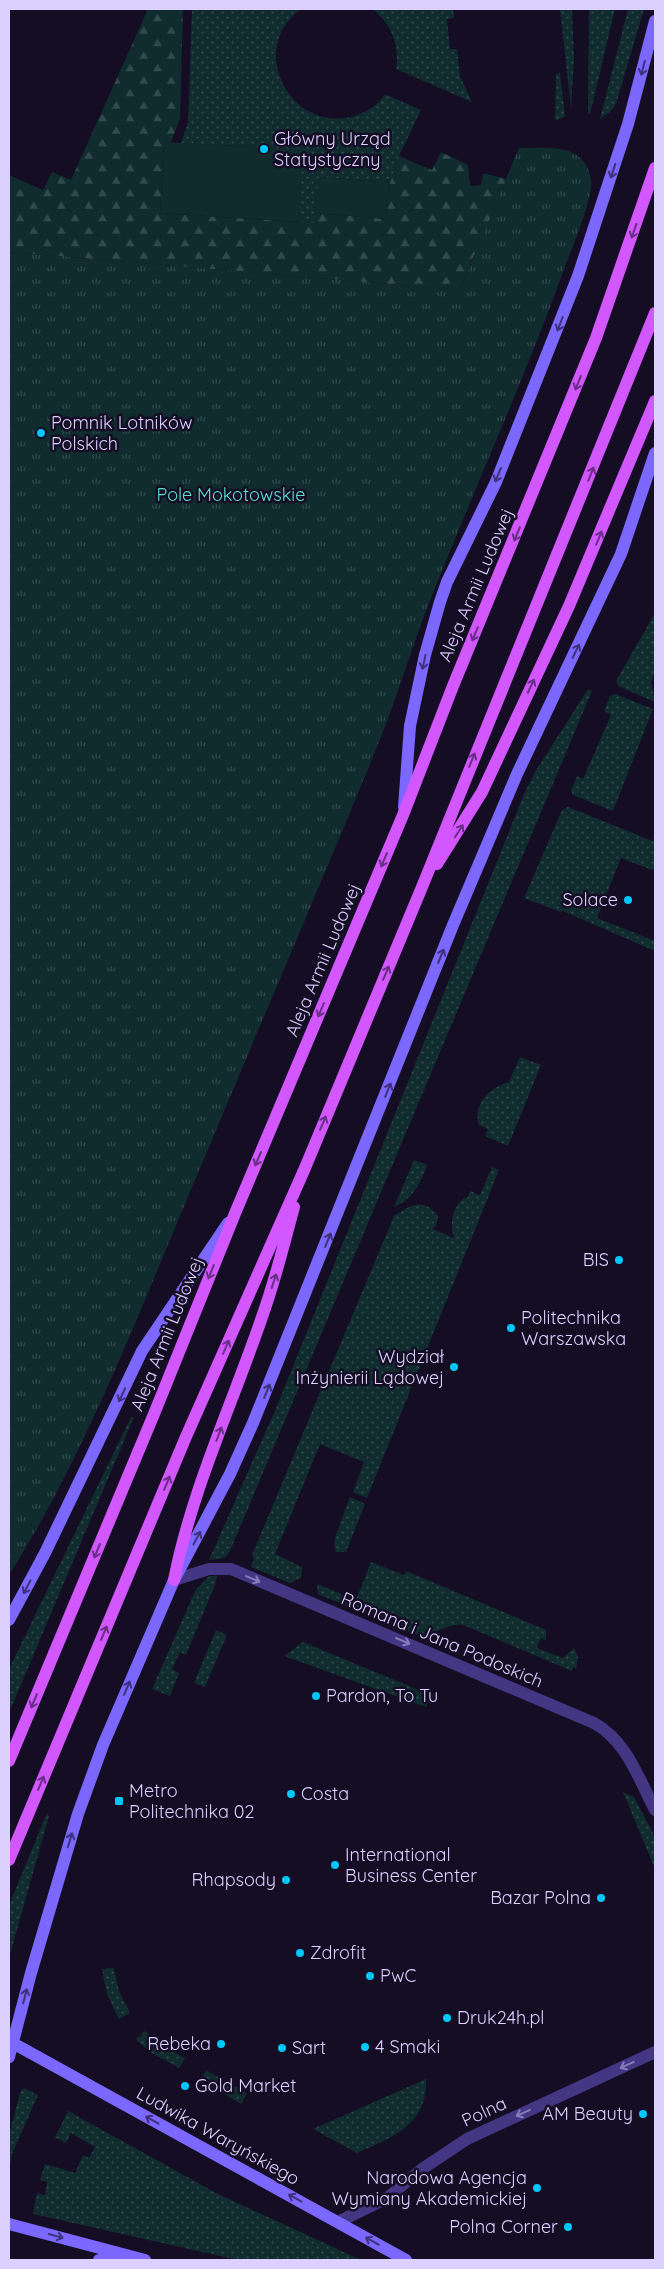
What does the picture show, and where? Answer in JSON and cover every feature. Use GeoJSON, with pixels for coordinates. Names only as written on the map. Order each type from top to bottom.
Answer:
{"type":"FeatureCollection","features":[{"type":"Feature","properties":{"kind":"main road"},"geometry":{"type":"LineString","coordinates":[[403,815],[410,726],[425,655],[440,602],[447,582],[496,482],[578,276],[628,124],[655,21]]}},
{"type":"Feature","properties":{"kind":"main road","name":"Aleja Armii Ludowej"},"geometry":{"type":"LineString","coordinates":[[9,1761],[154,1414],[236,1211],[403,815],[452,686],[596,338],[655,168]]}},
{"type":"Feature","properties":{"kind":"main road"},"geometry":{"type":"LineString","coordinates":[[9,1860],[185,1439],[304,1168],[422,887],[655,313]]}},
{"type":"Feature","properties":{"kind":"main road"},"geometry":{"type":"LineString","coordinates":[[422,887],[482,792],[584,573],[655,401]]}},
{"type":"Feature","properties":{"kind":"main road"},"geometry":{"type":"LineString","coordinates":[[9,2057],[11,2042],[31,1973],[84,1798],[103,1745],[174,1580],[230,1474],[253,1423],[453,925],[517,774],[621,554],[655,453]]}},
{"type":"Feature","properties":{"kind":"main road"},"geometry":{"type":"LineString","coordinates":[[174,1580],[182,1542],[198,1492],[278,1268],[304,1168]]}},
{"type":"Feature","properties":{"kind":"main road"},"geometry":{"type":"LineString","coordinates":[[9,1620],[49,1545],[142,1351],[236,1211]]}},
{"type":"Feature","properties":{"kind":"main road","name":"Ludwika Waryńskiego"},"geometry":{"type":"LineString","coordinates":[[11,2042],[406,2260]]}},
{"type":"Feature","properties":{"kind":"main road"},"geometry":{"type":"LineString","coordinates":[[9,2224],[145,2260]]}},
{"type":"Feature","properties":{"kind":"main road"},"geometry":{"type":"LineString","coordinates":[[99,2260],[131,2257]]}},
{"type":"Feature","properties":{"kind":"street","name":"Romana i Jana Podoskich"},"geometry":{"type":"LineString","coordinates":[[174,1580],[209,1569],[231,1569],[430,1653],[605,1730],[621,1745],[655,1810]]}},
{"type":"Feature","properties":{"kind":"street","name":"Polna"},"geometry":{"type":"LineString","coordinates":[[338,2222],[387,2198],[422,2169],[467,2139],[655,2052]]}},
{"type":"Feature","properties":{"kind":"green space"},"geometry":{"type":"Polygon","coordinates":[[[148,9],[183,9],[180,119],[171,142],[164,142],[160,213],[313,223],[315,213],[386,219],[390,183],[399,156],[432,170],[441,152],[468,165],[470,186],[481,185],[483,173],[506,179],[519,148],[524,150],[483,258],[474,255],[460,290],[9,252],[9,175],[43,190],[52,172],[71,180],[148,9]]]}},
{"type":"Feature","properties":{"kind":"green space"},"geometry":{"type":"Polygon","coordinates":[[[192,9],[301,9],[285,26],[277,46],[277,66],[284,86],[296,102],[313,114],[334,119],[358,115],[373,107],[385,94],[421,110],[399,156],[390,183],[319,177],[314,223],[298,222],[302,150],[181,143],[188,122],[192,9]]]}},
{"type":"Feature","properties":{"kind":"green space"},"geometry":{"type":"Polygon","coordinates":[[[373,9],[453,9],[454,18],[447,19],[450,49],[457,49],[460,76],[472,102],[396,69],[397,52],[393,36],[385,21],[373,9]]]}},
{"type":"Feature","properties":{"kind":"green space"},"geometry":{"type":"Polygon","coordinates":[[[560,9],[572,9],[574,59],[571,108],[560,9]]]}},
{"type":"Feature","properties":{"kind":"green space"},"geometry":{"type":"Polygon","coordinates":[[[589,9],[615,9],[590,114],[588,114],[589,9]]]}},
{"type":"Feature","properties":{"kind":"green space"},"geometry":{"type":"Polygon","coordinates":[[[628,9],[644,9],[616,104],[610,112],[600,119],[628,9]]]}},
{"type":"Feature","properties":{"kind":"green space"},"geometry":{"type":"Polygon","coordinates":[[[560,73],[565,116],[555,120],[556,74],[560,73]]]}},
{"type":"Feature","properties":{"kind":"green space"},"geometry":{"type":"Polygon","coordinates":[[[164,142],[303,150],[298,222],[160,213],[164,142]]]}},
{"type":"Feature","properties":{"kind":"green space","name":"Pole Mokotowskie"},"geometry":{"type":"Polygon","coordinates":[[[519,148],[553,148],[573,153],[582,159],[588,168],[591,189],[581,226],[532,353],[433,593],[375,752],[145,1299],[83,1440],[60,1486],[9,1575],[9,252],[460,290],[519,148]]]}},
{"type":"Feature","properties":{"kind":"green space"},"geometry":{"type":"Polygon","coordinates":[[[319,177],[390,183],[386,219],[315,213],[319,177]]]}},
{"type":"Feature","properties":{"kind":"green space"},"geometry":{"type":"Polygon","coordinates":[[[655,613],[655,671],[651,682],[655,702],[618,686],[616,681],[655,613]]]}},
{"type":"Feature","properties":{"kind":"green space"},"geometry":{"type":"Polygon","coordinates":[[[588,689],[592,691],[230,1551],[225,1558],[209,1560],[277,1406],[525,792],[535,772],[588,689]]]}},
{"type":"Feature","properties":{"kind":"green space"},"geometry":{"type":"Polygon","coordinates":[[[615,694],[653,709],[613,811],[573,795],[571,790],[577,776],[583,779],[611,715],[604,711],[610,696],[615,694]]]}},
{"type":"Feature","properties":{"kind":"green space"},"geometry":{"type":"Polygon","coordinates":[[[568,807],[655,842],[655,871],[621,858],[597,918],[655,941],[655,951],[563,911],[560,912],[524,898],[562,810],[568,807]]]}},
{"type":"Feature","properties":{"kind":"green space"},"geometry":{"type":"Polygon","coordinates":[[[520,1057],[541,1065],[508,1146],[485,1136],[488,1129],[479,1125],[478,1111],[480,1104],[489,1093],[502,1084],[509,1082],[520,1057]]]}},
{"type":"Feature","properties":{"kind":"green space"},"geometry":{"type":"Polygon","coordinates":[[[414,1160],[427,1165],[422,1178],[411,1195],[394,1207],[414,1160]]]}},
{"type":"Feature","properties":{"kind":"green space"},"geometry":{"type":"Polygon","coordinates":[[[492,1167],[499,1170],[367,1498],[353,1492],[364,1462],[320,1444],[275,1554],[302,1567],[301,1578],[290,1583],[251,1567],[254,1559],[252,1555],[394,1216],[411,1206],[427,1206],[438,1216],[436,1226],[432,1229],[454,1238],[452,1222],[456,1207],[464,1198],[467,1198],[470,1191],[480,1195],[492,1167]]]}},
{"type":"Feature","properties":{"kind":"green space"},"geometry":{"type":"Polygon","coordinates":[[[131,1417],[134,1417],[9,1713],[9,1669],[131,1417]]]}},
{"type":"Feature","properties":{"kind":"green space"},"geometry":{"type":"Polygon","coordinates":[[[350,1497],[365,1504],[346,1552],[336,1552],[335,1538],[350,1497]]]}},
{"type":"Feature","properties":{"kind":"green space"},"geometry":{"type":"Polygon","coordinates":[[[371,1562],[404,1575],[406,1571],[546,1630],[546,1640],[541,1638],[537,1648],[563,1658],[574,1648],[578,1657],[576,1668],[573,1667],[572,1671],[463,1625],[452,1626],[420,1636],[318,1594],[317,1584],[356,1600],[371,1562]]]}},
{"type":"Feature","properties":{"kind":"green space"},"geometry":{"type":"Polygon","coordinates":[[[209,1576],[217,1576],[215,1585],[186,1655],[180,1652],[172,1669],[179,1673],[170,1696],[152,1689],[195,1591],[209,1576]]]}},
{"type":"Feature","properties":{"kind":"green space"},"geometry":{"type":"Polygon","coordinates":[[[216,1630],[227,1635],[205,1687],[194,1683],[216,1630]]]}},
{"type":"Feature","properties":{"kind":"green space"},"geometry":{"type":"Polygon","coordinates":[[[303,1642],[426,1693],[429,1701],[426,1707],[284,1656],[303,1642]]]}},
{"type":"Feature","properties":{"kind":"green space"},"geometry":{"type":"Polygon","coordinates":[[[623,1792],[634,1797],[655,1837],[655,1869],[623,1792]]]}},
{"type":"Feature","properties":{"kind":"green space"},"geometry":{"type":"Polygon","coordinates":[[[47,1813],[49,1816],[9,1958],[9,1905],[47,1813]]]}},
{"type":"Feature","properties":{"kind":"green space"},"geometry":{"type":"Polygon","coordinates":[[[114,1968],[119,1991],[130,2013],[119,2019],[107,1994],[102,1969],[114,1968]]]}},
{"type":"Feature","properties":{"kind":"green space"},"geometry":{"type":"Polygon","coordinates":[[[145,2031],[162,2045],[185,2058],[179,2068],[152,2053],[136,2040],[145,2031]]]}},
{"type":"Feature","properties":{"kind":"green space"},"geometry":{"type":"Polygon","coordinates":[[[206,2070],[247,2093],[241,2104],[200,2080],[206,2070]]]}},
{"type":"Feature","properties":{"kind":"green space"},"geometry":{"type":"Polygon","coordinates":[[[426,2079],[425,2095],[421,2108],[414,2119],[405,2128],[383,2142],[357,2153],[313,2129],[426,2079]]]}},
{"type":"Feature","properties":{"kind":"green space"},"geometry":{"type":"Polygon","coordinates":[[[24,2088],[38,2095],[12,2154],[9,2170],[9,2134],[21,2090],[24,2088]]]}},
{"type":"Feature","properties":{"kind":"green space"},"geometry":{"type":"Polygon","coordinates":[[[68,2111],[218,2194],[361,2260],[238,2260],[33,2214],[37,2193],[45,2195],[47,2182],[40,2180],[45,2164],[75,2173],[83,2155],[89,2158],[95,2147],[71,2133],[66,2143],[55,2137],[68,2111]]]}},
{"type":"Feature","properties":{"kind":"place","name":"Główny Urząd Statystyczny"},"geometry":{"type":"Point","coordinates":[264,149]}},
{"type":"Feature","properties":{"kind":"place","name":"Pomnik Lotników Polskich"},"geometry":{"type":"Point","coordinates":[41,433]}},
{"type":"Feature","properties":{"kind":"place","name":"Solace"},"geometry":{"type":"Point","coordinates":[628,900]}},
{"type":"Feature","properties":{"kind":"place","name":"BIS"},"geometry":{"type":"Point","coordinates":[619,1260]}},
{"type":"Feature","properties":{"kind":"place","name":"Politechnika Warszawska"},"geometry":{"type":"Point","coordinates":[511,1328]}},
{"type":"Feature","properties":{"kind":"place","name":"Wydział Inżynierii Lądowej"},"geometry":{"type":"Point","coordinates":[454,1367]}},
{"type":"Feature","properties":{"kind":"place","name":"Pardon, To Tu"},"geometry":{"type":"Point","coordinates":[316,1696]}},
{"type":"Feature","properties":{"kind":"place","name":"Costa"},"geometry":{"type":"Point","coordinates":[291,1794]}},
{"type":"Feature","properties":{"kind":"place","name":"Metro Politechnika 02"},"geometry":{"type":"Point","coordinates":[119,1801]}},
{"type":"Feature","properties":{"kind":"place","name":"International Business Center"},"geometry":{"type":"Point","coordinates":[335,1865]}},
{"type":"Feature","properties":{"kind":"place","name":"Rhapsody"},"geometry":{"type":"Point","coordinates":[286,1880]}},
{"type":"Feature","properties":{"kind":"place","name":"Bazar Polna"},"geometry":{"type":"Point","coordinates":[601,1898]}},
{"type":"Feature","properties":{"kind":"place","name":"Zdrofit"},"geometry":{"type":"Point","coordinates":[300,1953]}},
{"type":"Feature","properties":{"kind":"place","name":"PwC"},"geometry":{"type":"Point","coordinates":[370,1976]}},
{"type":"Feature","properties":{"kind":"place","name":"Druk24h.pl"},"geometry":{"type":"Point","coordinates":[447,2018]}},
{"type":"Feature","properties":{"kind":"place","name":"Rebeka"},"geometry":{"type":"Point","coordinates":[221,2044]}},
{"type":"Feature","properties":{"kind":"place","name":"4 Smaki"},"geometry":{"type":"Point","coordinates":[365,2047]}},
{"type":"Feature","properties":{"kind":"place","name":"Sart"},"geometry":{"type":"Point","coordinates":[282,2048]}},
{"type":"Feature","properties":{"kind":"place","name":"Gold Market"},"geometry":{"type":"Point","coordinates":[185,2086]}},
{"type":"Feature","properties":{"kind":"place","name":"AM Beauty"},"geometry":{"type":"Point","coordinates":[643,2114]}},
{"type":"Feature","properties":{"kind":"place","name":"Narodowa Agencja Wymiany Akademickiej"},"geometry":{"type":"Point","coordinates":[537,2188]}},
{"type":"Feature","properties":{"kind":"place","name":"Polna Corner"},"geometry":{"type":"Point","coordinates":[568,2227]}}]}
